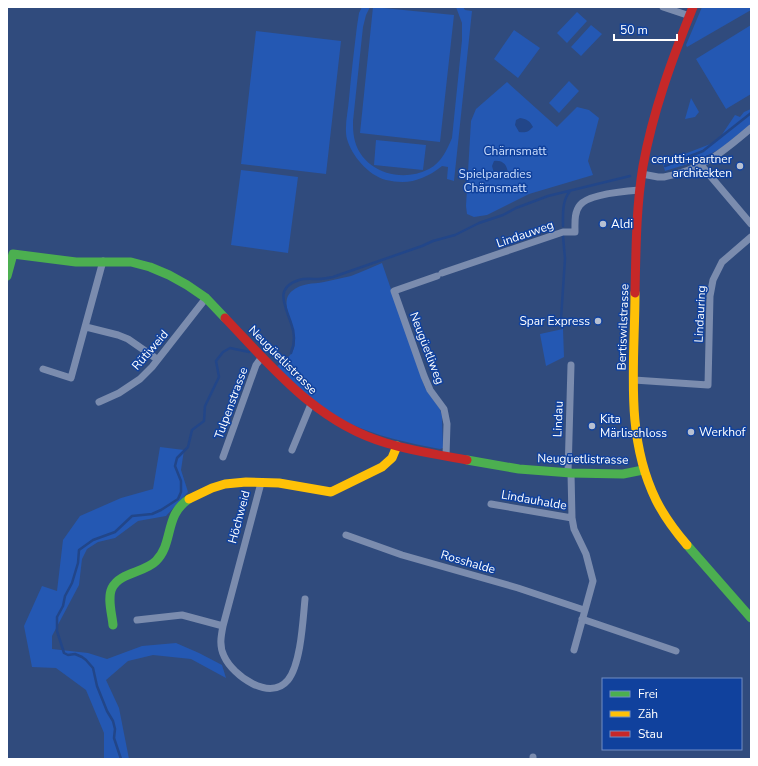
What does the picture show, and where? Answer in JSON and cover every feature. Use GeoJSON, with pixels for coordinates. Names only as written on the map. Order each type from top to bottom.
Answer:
{"type":"FeatureCollection","features":[{"type":"Feature","properties":{"kind":"street"},"geometry":{"type":"LineString","coordinates":[[663,7],[691,11]]}},
{"type":"Feature","properties":{"kind":"street","name":"Bertiswilstrasse"},"geometry":{"type":"LineString","coordinates":[[691,11],[658,102],[650,130],[642,174],[638,210],[634,427],[643,470],[655,499],[684,542],[751,618]]}},
{"type":"Feature","properties":{"kind":"street"},"geometry":{"type":"LineString","coordinates":[[642,174],[664,177],[701,165],[716,157],[751,128]]}},
{"type":"Feature","properties":{"kind":"street"},"geometry":{"type":"LineString","coordinates":[[701,165],[751,224]]}},
{"type":"Feature","properties":{"kind":"street","name":"Lindauweg"},"geometry":{"type":"LineString","coordinates":[[440,274],[563,232],[575,232],[576,213],[584,201],[611,193],[640,190]]}},
{"type":"Feature","properties":{"kind":"street","name":"Lindauring"},"geometry":{"type":"LineString","coordinates":[[634,380],[708,384],[710,296],[713,280],[722,262],[751,237]]}},
{"type":"Feature","properties":{"kind":"street","name":"Neugüetlistrasse"},"geometry":{"type":"LineString","coordinates":[[7,276],[13,254],[76,262],[131,262],[150,267],[169,275],[206,298],[289,385],[326,415],[355,432],[397,446],[519,469],[569,473],[623,474],[643,470]]}},
{"type":"Feature","properties":{"kind":"street"},"geometry":{"type":"LineString","coordinates":[[43,369],[71,378],[103,261]]}},
{"type":"Feature","properties":{"kind":"street","name":"Neugüetliweg"},"geometry":{"type":"LineString","coordinates":[[440,274],[394,291],[424,376],[430,390],[444,409],[447,424],[446,456]]}},
{"type":"Feature","properties":{"kind":"street","name":"Rütiweid"},"geometry":{"type":"LineString","coordinates":[[99,402],[119,393],[140,379],[152,367],[206,298]]}},
{"type":"Feature","properties":{"kind":"street"},"geometry":{"type":"LineString","coordinates":[[86,326],[128,339],[154,357]]}},
{"type":"Feature","properties":{"kind":"street","name":"Tulpenstrasse"},"geometry":{"type":"LineString","coordinates":[[223,457],[256,365],[262,357]]}},
{"type":"Feature","properties":{"kind":"street","name":"Lindau"},"geometry":{"type":"LineString","coordinates":[[569,473],[571,365]]}},
{"type":"Feature","properties":{"kind":"street"},"geometry":{"type":"LineString","coordinates":[[292,450],[311,404]]}},
{"type":"Feature","properties":{"kind":"street"},"geometry":{"type":"LineString","coordinates":[[261,483],[299,486],[323,492],[331,492],[386,464],[394,457],[397,446]]}},
{"type":"Feature","properties":{"kind":"street"},"geometry":{"type":"LineString","coordinates":[[569,473],[574,529],[586,554],[593,581],[574,650]]}},
{"type":"Feature","properties":{"kind":"street","name":"Höchweid"},"geometry":{"type":"LineString","coordinates":[[113,625],[110,594],[113,586],[118,581],[148,567],[156,561],[165,546],[173,516],[180,506],[192,498],[217,486],[240,483],[261,483],[222,626],[220,645],[227,662],[235,671],[251,684],[262,688],[277,688],[288,680],[296,666],[305,599]]}},
{"type":"Feature","properties":{"kind":"street","name":"Lindauhalde"},"geometry":{"type":"LineString","coordinates":[[491,504],[572,518]]}},
{"type":"Feature","properties":{"kind":"street","name":"Rosshalde"},"geometry":{"type":"LineString","coordinates":[[346,535],[402,555],[518,588],[584,610]]}},
{"type":"Feature","properties":{"kind":"street"},"geometry":{"type":"LineString","coordinates":[[137,620],[182,615],[222,626]]}},
{"type":"Feature","properties":{"kind":"street"},"geometry":{"type":"LineString","coordinates":[[582,619],[676,651]]}},
{"type":"Feature","properties":{"kind":"green space"},"geometry":{"type":"Polygon","coordinates":[[[362,7],[370,7],[363,27],[353,121],[354,137],[358,149],[364,158],[373,166],[394,174],[406,175],[429,169],[437,163],[443,156],[452,138],[462,40],[462,23],[456,7],[463,7],[465,10],[472,11],[454,181],[447,179],[448,167],[442,166],[429,175],[416,180],[402,182],[379,178],[362,164],[349,145],[346,134],[346,124],[357,26],[359,13],[362,7]]]}},
{"type":"Feature","properties":{"kind":"green space"},"geometry":{"type":"Polygon","coordinates":[[[373,7],[454,15],[440,142],[360,133],[373,7]]]}},
{"type":"Feature","properties":{"kind":"green space"},"geometry":{"type":"Polygon","coordinates":[[[702,7],[751,7],[751,10],[687,47],[686,45],[702,7]]]}},
{"type":"Feature","properties":{"kind":"green space"},"geometry":{"type":"Polygon","coordinates":[[[577,12],[587,21],[567,43],[557,33],[577,12]]]}},
{"type":"Feature","properties":{"kind":"green space"},"geometry":{"type":"Polygon","coordinates":[[[591,25],[602,34],[581,56],[571,47],[591,25]]]}},
{"type":"Feature","properties":{"kind":"green space"},"geometry":{"type":"Polygon","coordinates":[[[751,25],[751,94],[726,109],[696,59],[751,25]]]}},
{"type":"Feature","properties":{"kind":"green space"},"geometry":{"type":"Polygon","coordinates":[[[514,30],[540,48],[518,78],[494,59],[514,30]]]}},
{"type":"Feature","properties":{"kind":"green space"},"geometry":{"type":"Polygon","coordinates":[[[256,31],[341,41],[326,174],[241,164],[256,31]]]}},
{"type":"Feature","properties":{"kind":"green space"},"geometry":{"type":"Polygon","coordinates":[[[569,81],[579,91],[559,113],[549,103],[569,81]]]}},
{"type":"Feature","properties":{"kind":"green space","name":"Chärnsmatt"},"geometry":{"type":"Polygon","coordinates":[[[507,82],[557,127],[577,107],[589,110],[599,118],[588,161],[593,175],[529,194],[487,215],[474,217],[467,214],[466,206],[471,121],[476,109],[507,82]]]}},
{"type":"Feature","properties":{"kind":"green space"},"geometry":{"type":"Polygon","coordinates":[[[691,98],[699,112],[695,117],[685,119],[691,98]]]}},
{"type":"Feature","properties":{"kind":"green space"},"geometry":{"type":"Polygon","coordinates":[[[751,109],[751,124],[720,149],[694,162],[665,171],[662,161],[669,160],[713,143],[721,136],[735,115],[740,117],[744,112],[751,109]]]}},
{"type":"Feature","properties":{"kind":"green space"},"geometry":{"type":"Polygon","coordinates":[[[376,140],[426,145],[423,170],[374,165],[376,140]]]}},
{"type":"Feature","properties":{"kind":"green space"},"geometry":{"type":"Polygon","coordinates":[[[241,170],[298,177],[288,253],[231,245],[241,170]]]}},
{"type":"Feature","properties":{"kind":"green space"},"geometry":{"type":"Polygon","coordinates":[[[382,263],[425,388],[440,409],[442,416],[443,448],[440,449],[410,443],[352,425],[325,410],[300,390],[276,367],[289,356],[295,344],[295,336],[287,304],[288,297],[292,291],[303,285],[351,276],[382,263]]]}},
{"type":"Feature","properties":{"kind":"green space"},"geometry":{"type":"Polygon","coordinates":[[[563,329],[564,357],[546,366],[540,334],[563,329]]]}},
{"type":"Feature","properties":{"kind":"green space"},"geometry":{"type":"Polygon","coordinates":[[[160,447],[184,450],[181,470],[188,492],[166,516],[138,521],[115,538],[98,542],[87,549],[82,559],[79,585],[52,636],[52,649],[88,653],[107,659],[142,646],[176,643],[222,665],[226,678],[191,659],[153,655],[128,661],[106,680],[119,708],[129,759],[104,759],[104,733],[86,690],[56,668],[32,667],[24,626],[42,586],[57,591],[63,540],[80,516],[121,498],[153,489],[160,447]]]}},
{"type":"Feature","properties":{"kind":"shaded area"},"geometry":{"type":"Polygon","coordinates":[[[520,118],[531,123],[533,127],[527,132],[519,132],[515,125],[516,120],[520,118]]]}},
{"type":"Feature","properties":{"kind":"shaded area"},"geometry":{"type":"Polygon","coordinates":[[[494,161],[500,161],[504,164],[508,173],[499,176],[494,173],[492,166],[494,161]]]}},
{"type":"Feature","properties":{"kind":"waterway"},"geometry":{"type":"LineString","coordinates":[[665,166],[703,151],[751,113]]}},
{"type":"Feature","properties":{"kind":"waterway"},"geometry":{"type":"LineString","coordinates":[[291,353],[294,342],[294,334],[283,298],[286,288],[291,283],[304,279],[322,279],[333,277],[433,241],[455,235],[479,223],[503,215],[516,208],[548,196],[630,176]]}},
{"type":"Feature","properties":{"kind":"waterway"},"geometry":{"type":"LineString","coordinates":[[563,226],[564,203],[570,191]]}},
{"type":"Feature","properties":{"kind":"waterway"},"geometry":{"type":"LineString","coordinates":[[561,319],[565,259],[563,236]]}},
{"type":"Feature","properties":{"kind":"waterway"},"geometry":{"type":"LineString","coordinates":[[121,759],[114,738],[115,729],[113,721],[107,711],[97,686],[93,668],[82,657],[75,654],[68,655],[64,653],[57,631],[57,617],[72,583],[78,563],[79,550],[93,540],[115,532],[132,516],[152,514],[178,499],[181,492],[181,481],[175,466],[177,458],[188,447],[192,430],[204,421],[205,406],[219,377],[216,361],[223,352],[230,348],[249,352]]}},
{"type":"Feature","properties":{"kind":"traffic: fast"},"geometry":{"type":"LineString","coordinates":[[7,276],[13,254],[76,262],[131,262],[150,267],[187,285],[206,298],[225,318]]}},
{"type":"Feature","properties":{"kind":"traffic: fast"},"geometry":{"type":"LineString","coordinates":[[467,460],[519,469],[571,473],[623,474],[643,470]]}},
{"type":"Feature","properties":{"kind":"traffic: fast"},"geometry":{"type":"LineString","coordinates":[[113,625],[110,601],[112,588],[121,579],[151,565],[156,561],[162,554],[172,521],[176,513],[189,499]]}},
{"type":"Feature","properties":{"kind":"traffic: fast"},"geometry":{"type":"LineString","coordinates":[[687,545],[751,618]]}},
{"type":"Feature","properties":{"kind":"traffic: slow"},"geometry":{"type":"LineString","coordinates":[[635,293],[633,372],[635,424],[639,450],[646,475],[656,500],[670,523],[687,545]]}},
{"type":"Feature","properties":{"kind":"traffic: slow"},"geometry":{"type":"LineString","coordinates":[[189,499],[212,488],[225,484],[246,482],[279,483],[331,492],[382,467],[392,458],[397,446]]}},
{"type":"Feature","properties":{"kind":"traffic: jam"},"geometry":{"type":"LineString","coordinates":[[635,293],[638,213],[643,166],[647,146],[664,85],[693,7]]}},
{"type":"Feature","properties":{"kind":"traffic: jam"},"geometry":{"type":"LineString","coordinates":[[225,318],[298,392],[317,408],[338,422],[361,434],[396,446],[467,460]]}},
{"type":"Feature","properties":{"kind":"place","name":"cerutti+partner architekten"},"geometry":{"type":"Point","coordinates":[740,166]}},
{"type":"Feature","properties":{"kind":"place","name":"Aldi"},"geometry":{"type":"Point","coordinates":[603,224]}},
{"type":"Feature","properties":{"kind":"place","name":"Spar Express"},"geometry":{"type":"Point","coordinates":[598,321]}},
{"type":"Feature","properties":{"kind":"place","name":"Kita Märlischloss"},"geometry":{"type":"Point","coordinates":[592,426]}},
{"type":"Feature","properties":{"kind":"place","name":"Werkhof"},"geometry":{"type":"Point","coordinates":[691,432]}},
{"type":"Feature","properties":{"kind":"park label","name":"Spielparadies Chärnsmatt"},"geometry":{"type":"Point","coordinates":[495,181]}}]}
